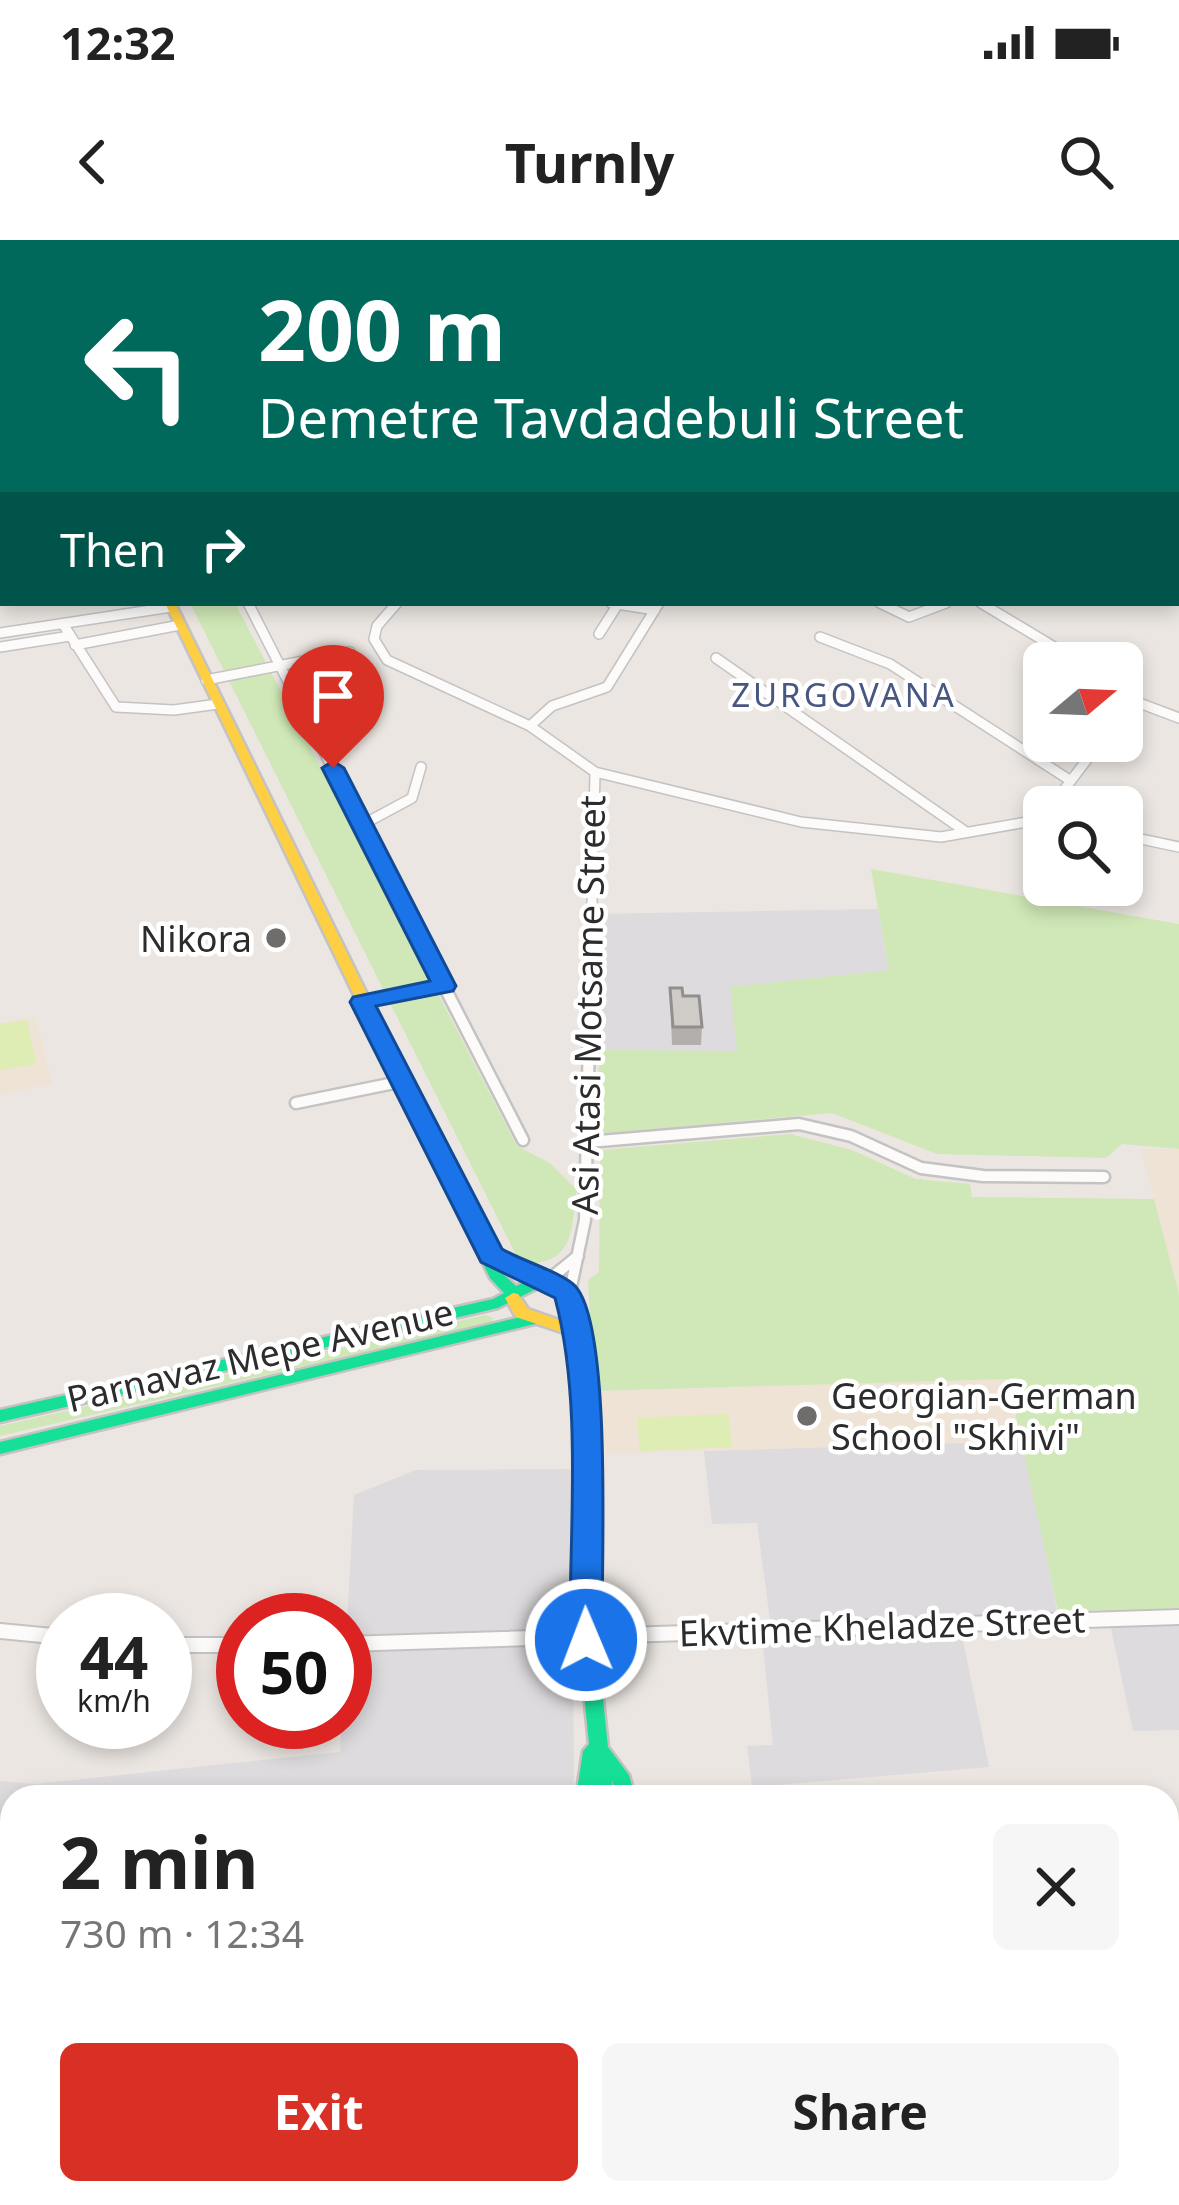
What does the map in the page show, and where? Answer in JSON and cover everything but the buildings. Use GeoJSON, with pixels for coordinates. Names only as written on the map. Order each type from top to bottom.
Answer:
{"type":"FeatureCollection","features":[{"type":"Feature","properties":{"kind":"main road"},"geometry":{"type":"LineString","coordinates":[[170,606],[362,1002],[491,1255],[498,1278],[514,1296],[515,1308],[579,1334]]}},
{"type":"Feature","properties":{"kind":"main road"},"geometry":{"type":"LineString","coordinates":[[491,1255],[569,1299],[579,1334],[586,1640],[602,1785]]}},
{"type":"Feature","properties":{"kind":"main road"},"geometry":{"type":"LineString","coordinates":[[474,1308],[487,1299],[498,1278]]}},
{"type":"Feature","properties":{"kind":"main road","name":"Parnavaz Mepe Avenue"},"geometry":{"type":"LineString","coordinates":[[0,1416],[474,1308],[544,1281]]}},
{"type":"Feature","properties":{"kind":"main road"},"geometry":{"type":"LineString","coordinates":[[540,1319],[562,1313],[569,1299]]}},
{"type":"Feature","properties":{"kind":"main road","name":"Parnavaz Mepe Avenue"},"geometry":{"type":"LineString","coordinates":[[0,1448],[540,1319]]}},
{"type":"Feature","properties":{"kind":"main road"},"geometry":{"type":"LineString","coordinates":[[587,1785],[594,1743]]}},
{"type":"Feature","properties":{"kind":"main road"},"geometry":{"type":"LineString","coordinates":[[594,1743],[623,1785]]}},
{"type":"Feature","properties":{"kind":"street"},"geometry":{"type":"LineString","coordinates":[[0,633],[164,606]]}},
{"type":"Feature","properties":{"kind":"street"},"geometry":{"type":"LineString","coordinates":[[250,606],[523,1140]]}},
{"type":"Feature","properties":{"kind":"street","name":"Asi Atasi Motsame Street"},"geometry":{"type":"LineString","coordinates":[[394,606],[377,626],[374,639],[387,660],[530,726],[595,772],[585,1220],[569,1299]]}},
{"type":"Feature","properties":{"kind":"street"},"geometry":{"type":"LineString","coordinates":[[599,634],[613,606]]}},
{"type":"Feature","properties":{"kind":"street"},"geometry":{"type":"LineString","coordinates":[[530,726],[552,706],[607,687],[657,606]]}},
{"type":"Feature","properties":{"kind":"street"},"geometry":{"type":"LineString","coordinates":[[886,606],[909,617],[938,606]]}},
{"type":"Feature","properties":{"kind":"street"},"geometry":{"type":"LineString","coordinates":[[986,606],[1046,642]]}},
{"type":"Feature","properties":{"kind":"street"},"geometry":{"type":"LineString","coordinates":[[63,624],[116,707],[175,710],[218,704]]}},
{"type":"Feature","properties":{"kind":"street"},"geometry":{"type":"LineString","coordinates":[[0,647],[180,625]]}},
{"type":"Feature","properties":{"kind":"street"},"geometry":{"type":"LineString","coordinates":[[820,637],[890,664],[1069,779]]}},
{"type":"Feature","properties":{"kind":"street"},"geometry":{"type":"LineString","coordinates":[[206,680],[350,652]]}},
{"type":"Feature","properties":{"kind":"street"},"geometry":{"type":"LineString","coordinates":[[716,658],[966,832]]}},
{"type":"Feature","properties":{"kind":"street"},"geometry":{"type":"LineString","coordinates":[[1143,704],[1179,718]]}},
{"type":"Feature","properties":{"kind":"street"},"geometry":{"type":"LineString","coordinates":[[1065,786],[1083,762]]}},
{"type":"Feature","properties":{"kind":"street"},"geometry":{"type":"LineString","coordinates":[[362,825],[412,798],[421,766]]}},
{"type":"Feature","properties":{"kind":"street"},"geometry":{"type":"LineString","coordinates":[[595,772],[801,822],[941,837],[1023,821]]}},
{"type":"Feature","properties":{"kind":"street"},"geometry":{"type":"LineString","coordinates":[[1143,839],[1179,847]]}},
{"type":"Feature","properties":{"kind":"street"},"geometry":{"type":"LineString","coordinates":[[362,1002],[444,986]]}},
{"type":"Feature","properties":{"kind":"street"},"geometry":{"type":"LineString","coordinates":[[296,1103],[404,1081]]}},
{"type":"Feature","properties":{"kind":"street"},"geometry":{"type":"LineString","coordinates":[[588,1142],[799,1124],[851,1136],[921,1168],[983,1176],[1104,1177]]}},
{"type":"Feature","properties":{"kind":"street"},"geometry":{"type":"LineString","coordinates":[[544,1281],[578,1256]]}},
{"type":"Feature","properties":{"kind":"street","name":"Ekvtime Kheladze Street"},"geometry":{"type":"LineString","coordinates":[[372,1644],[586,1640],[1034,1617],[1179,1617]]}},
{"type":"Feature","properties":{"kind":"street"},"geometry":{"type":"LineString","coordinates":[[0,1631],[36,1634]]}},
{"type":"Feature","properties":{"kind":"shaded area"},"geometry":{"type":"Polygon","coordinates":[[[878,909],[889,970],[731,987],[738,1051],[599,1050],[596,914],[878,909]]]}},
{"type":"Feature","properties":{"kind":"shaded area"},"geometry":{"type":"Polygon","coordinates":[[[35,1017],[52,1083],[0,1095],[0,1023],[35,1017]]]}},
{"type":"Feature","properties":{"kind":"shaded area"},"geometry":{"type":"Polygon","coordinates":[[[1141,1149],[1179,1149],[1179,1294],[1154,1199],[1141,1149]]]}},
{"type":"Feature","properties":{"kind":"shaded area","name":"Georgian-German School \"Skhivi\""},"geometry":{"type":"Polygon","coordinates":[[[1009,1379],[1024,1441],[598,1454],[594,1391],[1009,1379]]]}},
{"type":"Feature","properties":{"kind":"shaded area"},"geometry":{"type":"Polygon","coordinates":[[[1024,1441],[1060,1625],[960,1626],[989,1767],[752,1785],[747,1746],[773,1745],[762,1636],[772,1635],[757,1523],[712,1524],[704,1451],[1024,1441]]]}},
{"type":"Feature","properties":{"kind":"shaded area"},"geometry":{"type":"Polygon","coordinates":[[[572,1469],[574,1785],[0,1785],[0,1781],[35,1784],[372,1749],[372,1593],[349,1593],[354,1495],[416,1470],[572,1469]]]}},
{"type":"Feature","properties":{"kind":"shaded area"},"geometry":{"type":"Polygon","coordinates":[[[1110,1624],[1179,1624],[1179,1730],[1133,1731],[1110,1624]]]}},
{"type":"Feature","properties":{"kind":"green space"},"geometry":{"type":"Polygon","coordinates":[[[192,606],[237,606],[517,1146],[550,1163],[577,1190],[567,1244],[552,1258],[521,1265],[192,606]]]}},
{"type":"Feature","properties":{"kind":"green space"},"geometry":{"type":"Polygon","coordinates":[[[871,869],[1023,896],[1023,906],[1078,906],[1179,924],[1179,1149],[1122,1144],[1106,1158],[937,1154],[832,1113],[598,1134],[599,1050],[737,1051],[730,987],[889,970],[871,869]]]}},
{"type":"Feature","properties":{"kind":"green space"},"geometry":{"type":"Polygon","coordinates":[[[27,1020],[36,1064],[0,1070],[0,1024],[27,1020]]]}},
{"type":"Feature","properties":{"kind":"green space"},"geometry":{"type":"Polygon","coordinates":[[[790,1134],[852,1150],[916,1179],[970,1184],[972,1197],[1154,1199],[1179,1294],[1179,1610],[1058,1611],[1008,1379],[594,1391],[588,1280],[599,1272],[600,1150],[790,1134]]]}},
{"type":"Feature","properties":{"kind":"green space"},"geometry":{"type":"Polygon","coordinates":[[[485,1315],[493,1318],[492,1323],[0,1436],[0,1426],[485,1315]]]}},
{"type":"Feature","properties":{"kind":"green space"},"geometry":{"type":"Polygon","coordinates":[[[728,1414],[732,1447],[640,1451],[637,1418],[728,1414]]]}},
{"type":"Feature","properties":{"kind":"traffic: fast"},"geometry":{"type":"LineString","coordinates":[[388,1051],[498,1278],[515,1294]]}},
{"type":"Feature","properties":{"kind":"traffic: fast"},"geometry":{"type":"LineString","coordinates":[[491,1255],[541,1282]]}},
{"type":"Feature","properties":{"kind":"traffic: fast"},"geometry":{"type":"LineString","coordinates":[[0,1416],[498,1303],[538,1281],[557,1285],[579,1333],[586,1624],[603,1785]]}},
{"type":"Feature","properties":{"kind":"traffic: fast"},"geometry":{"type":"LineString","coordinates":[[0,1448],[533,1319]]}},
{"type":"Feature","properties":{"kind":"traffic: fast"},"geometry":{"type":"LineString","coordinates":[[598,1748],[623,1785]]}},
{"type":"Feature","properties":{"kind":"traffic: fast"},"geometry":{"type":"LineString","coordinates":[[587,1785],[592,1751]]}},
{"type":"Feature","properties":{"kind":"traffic: slow"},"geometry":{"type":"LineString","coordinates":[[171,606],[388,1051]]}},
{"type":"Feature","properties":{"kind":"traffic: slow"},"geometry":{"type":"LineString","coordinates":[[513,1298],[522,1313],[579,1333]]}},
{"type":"Feature","properties":{"kind":"place","name":"Nikora"},"geometry":{"type":"Point","coordinates":[276,938]}},
{"type":"Feature","properties":{"kind":"place","name":"Georgian-German School \"Skhivi\""},"geometry":{"type":"Point","coordinates":[807,1416]}},
{"type":"Feature","properties":{"kind":"district","name":"ZURGOVANA"},"geometry":{"type":"Point","coordinates":[844,694]}},
{"type":"Feature","properties":{"kind":"route"},"geometry":{"type":"LineString","coordinates":[[333,768],[444,986],[362,1002],[491,1255],[521,1273],[561,1287],[569,1296],[579,1334],[584,1413],[586,1640]]}}]}
